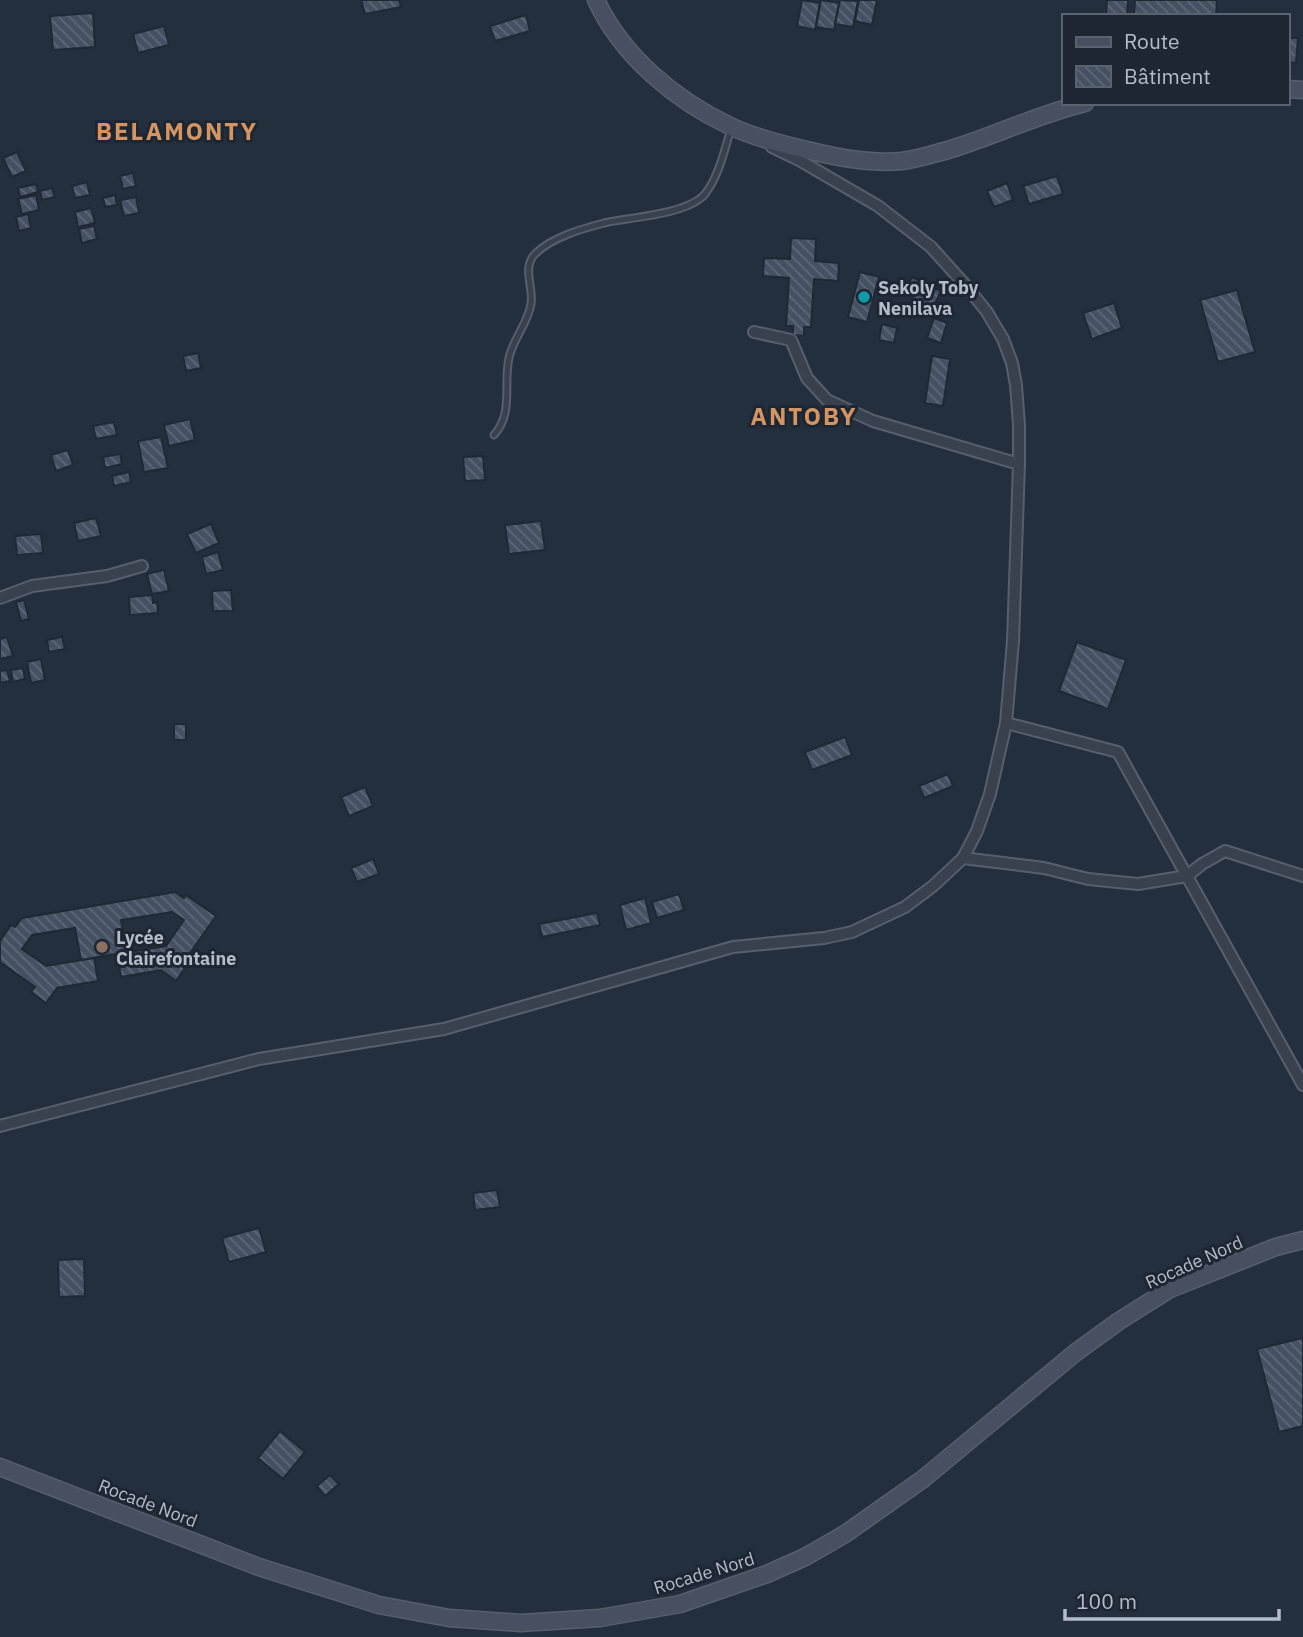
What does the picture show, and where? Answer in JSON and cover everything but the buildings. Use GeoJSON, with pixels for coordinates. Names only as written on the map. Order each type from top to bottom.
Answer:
{"type":"FeatureCollection","features":[{"type":"Feature","properties":{"kind":"main road"},"geometry":{"type":"LineString","coordinates":[[596,0],[619,37],[645,67],[676,94],[732,127],[783,145],[828,155],[900,161],[923,157],[982,140],[1079,105]]}},
{"type":"Feature","properties":{"kind":"main road","name":"Rocade Nord"},"geometry":{"type":"LineString","coordinates":[[0,1467],[260,1567],[379,1605],[449,1618],[521,1623],[613,1616],[680,1604],[767,1574],[805,1557],[845,1534],[923,1479],[1075,1353],[1119,1321],[1170,1289],[1276,1247],[1303,1240]]}},
{"type":"Feature","properties":{"kind":"street"},"geometry":{"type":"LineString","coordinates":[[0,1126],[259,1059],[444,1029],[733,947],[824,938],[852,932],[905,907],[963,858],[977,831],[990,794],[1006,723],[1013,640],[1019,464],[1019,425],[1012,363],[1003,339],[987,312],[931,247],[878,206],[799,160],[732,127]]}},
{"type":"Feature","properties":{"kind":"street"},"geometry":{"type":"LineString","coordinates":[[754,332],[791,340],[807,378],[827,400],[873,421],[1019,464]]}},
{"type":"Feature","properties":{"kind":"street"},"geometry":{"type":"LineString","coordinates":[[0,598],[32,586],[107,576],[142,566]]}},
{"type":"Feature","properties":{"kind":"street"},"geometry":{"type":"LineString","coordinates":[[1006,723],[1118,752],[1303,1085]]}},
{"type":"Feature","properties":{"kind":"street"},"geometry":{"type":"LineString","coordinates":[[963,858],[1044,868],[1088,879],[1138,884],[1187,876],[1226,851],[1303,876]]}},
{"type":"Feature","properties":{"kind":"lane"},"geometry":{"type":"LineString","coordinates":[[494,435],[503,422],[506,407],[509,356],[531,307],[528,270],[530,260],[548,244],[581,230],[695,203],[713,183],[732,127]]}},
{"type":"Feature","properties":{"kind":"place","name":"Sekoly Toby Nenilava"},"geometry":{"type":"Point","coordinates":[864,297]}},
{"type":"Feature","properties":{"kind":"place","name":"Lycée Clairefontaine"},"geometry":{"type":"Point","coordinates":[102,947]}},
{"type":"Feature","properties":{"kind":"district","name":"BELAMONTY"},"geometry":{"type":"Point","coordinates":[177,131]}},
{"type":"Feature","properties":{"kind":"district","name":"ANTOBY"},"geometry":{"type":"Point","coordinates":[804,416]}}]}
